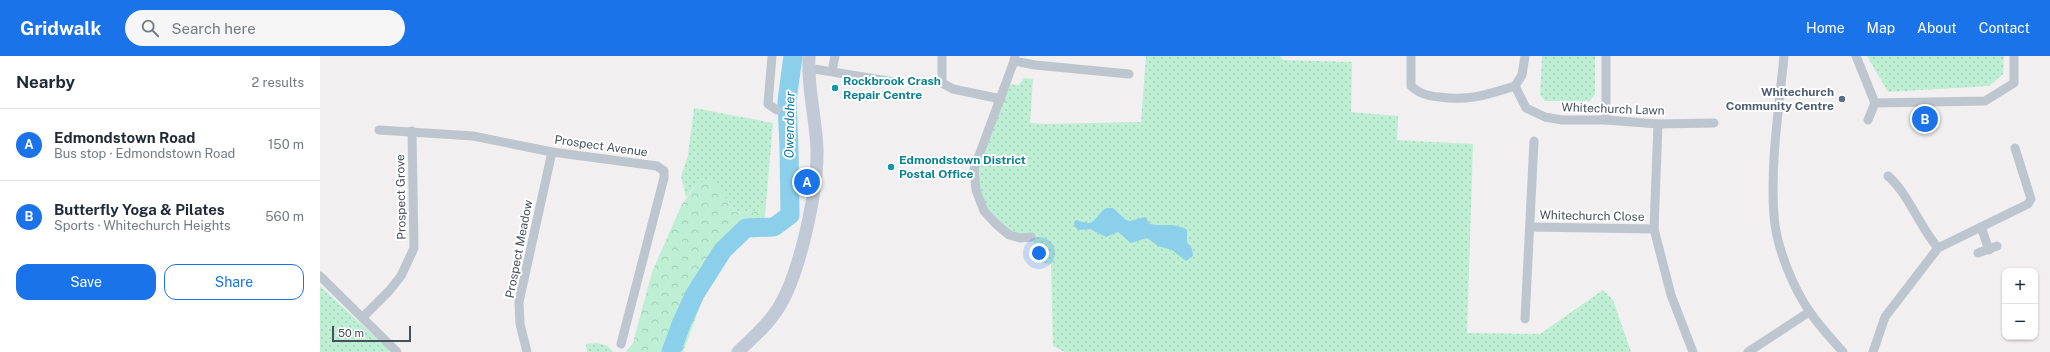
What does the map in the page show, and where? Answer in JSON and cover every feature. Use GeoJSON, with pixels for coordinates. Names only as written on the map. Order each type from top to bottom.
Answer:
{"type":"FeatureCollection","features":[{"type":"Feature","properties":{"kind":"main road"},"geometry":{"type":"LineString","coordinates":[[738,352],[778,309],[790,288],[800,251],[812,196],[817,149],[808,62]]}},
{"type":"Feature","properties":{"kind":"street"},"geometry":{"type":"LineString","coordinates":[[772,56],[768,104],[777,110]]}},
{"type":"Feature","properties":{"kind":"street"},"geometry":{"type":"LineString","coordinates":[[833,66],[835,56]]}},
{"type":"Feature","properties":{"kind":"street"},"geometry":{"type":"LineString","coordinates":[[942,56],[942,83],[953,89],[1001,99]]}},
{"type":"Feature","properties":{"kind":"street"},"geometry":{"type":"LineString","coordinates":[[1411,56],[1412,86],[1418,92],[1429,96],[1455,100],[1475,98],[1515,86],[1522,75],[1525,56]]}},
{"type":"Feature","properties":{"kind":"street"},"geometry":{"type":"LineString","coordinates":[[1606,56],[1606,120]]}},
{"type":"Feature","properties":{"kind":"street"},"geometry":{"type":"LineString","coordinates":[[1784,56],[1773,180],[1774,218],[1779,246],[1793,282],[1809,312],[1843,352]]}},
{"type":"Feature","properties":{"kind":"street"},"geometry":{"type":"LineString","coordinates":[[1856,56],[1875,103],[1868,120]]}},
{"type":"Feature","properties":{"kind":"street"},"geometry":{"type":"LineString","coordinates":[[1875,103],[1985,101],[2014,83],[2014,56]]}},
{"type":"Feature","properties":{"kind":"street"},"geometry":{"type":"LineString","coordinates":[[1031,237],[1020,238],[1009,235],[984,210],[976,190],[974,169],[1015,59],[1035,65],[1129,74]]}},
{"type":"Feature","properties":{"kind":"street"},"geometry":{"type":"LineString","coordinates":[[808,62],[894,82]]}},
{"type":"Feature","properties":{"kind":"street","name":"Whitechurch Lawn"},"geometry":{"type":"LineString","coordinates":[[1515,86],[1526,108],[1545,117],[1562,120],[1606,120],[1658,124],[1714,123]]}},
{"type":"Feature","properties":{"kind":"street"},"geometry":{"type":"LineString","coordinates":[[1658,124],[1654,229],[1671,295],[1693,352]]}},
{"type":"Feature","properties":{"kind":"street","name":"Prospect Avenue"},"geometry":{"type":"LineString","coordinates":[[380,130],[473,136],[526,145],[552,152],[657,166],[664,172],[664,178],[621,344]]}},
{"type":"Feature","properties":{"kind":"street","name":"Prospect Grove"},"geometry":{"type":"LineString","coordinates":[[362,317],[389,291],[401,276],[414,248],[412,131]]}},
{"type":"Feature","properties":{"kind":"street","name":"Whitechurch Close"},"geometry":{"type":"LineString","coordinates":[[1525,319],[1534,141]]}},
{"type":"Feature","properties":{"kind":"street"},"geometry":{"type":"LineString","coordinates":[[1873,352],[1885,317],[1938,248],[2028,204],[2031,199],[2015,148]]}},
{"type":"Feature","properties":{"kind":"street","name":"Prospect Meadow"},"geometry":{"type":"LineString","coordinates":[[527,352],[520,324],[519,302],[552,152]]}},
{"type":"Feature","properties":{"kind":"street"},"geometry":{"type":"LineString","coordinates":[[1888,176],[1897,184],[1926,234],[1938,248]]}},
{"type":"Feature","properties":{"kind":"street","name":"Whitechurch Close"},"geometry":{"type":"LineString","coordinates":[[1530,227],[1654,229]]}},
{"type":"Feature","properties":{"kind":"street"},"geometry":{"type":"LineString","coordinates":[[1978,253],[1993,248],[1981,227]]}},
{"type":"Feature","properties":{"kind":"street"},"geometry":{"type":"LineString","coordinates":[[320,276],[397,352]]}},
{"type":"Feature","properties":{"kind":"street"},"geometry":{"type":"LineString","coordinates":[[1748,352],[1809,312]]}},
{"type":"Feature","properties":{"kind":"green space"},"geometry":{"type":"Polygon","coordinates":[[[1146,56],[1280,56],[1283,60],[1352,62],[1351,112],[1398,116],[1397,140],[1473,144],[1467,333],[1540,334],[1603,290],[1613,300],[1631,352],[1065,352],[1053,346],[1051,264],[1042,263],[1041,248],[1034,245],[1034,234],[1017,235],[1004,227],[986,208],[979,188],[977,168],[1010,84],[1019,85],[1024,78],[1033,79],[1030,123],[1141,122],[1146,56]]]}},
{"type":"Feature","properties":{"kind":"green space"},"geometry":{"type":"Polygon","coordinates":[[[1542,56],[1595,56],[1595,94],[1590,101],[1545,101],[1540,95],[1542,56]]]}},
{"type":"Feature","properties":{"kind":"green space"},"geometry":{"type":"Polygon","coordinates":[[[1867,56],[2004,56],[2003,74],[1989,86],[1888,92],[1867,56]]]}},
{"type":"Feature","properties":{"kind":"green space"},"geometry":{"type":"Polygon","coordinates":[[[694,108],[773,123],[766,203],[752,213],[734,212],[728,200],[697,184],[686,197],[681,176],[688,155],[694,108]]]}},
{"type":"Feature","properties":{"kind":"green space"},"geometry":{"type":"Polygon","coordinates":[[[710,179],[728,200],[734,212],[752,213],[766,203],[765,217],[736,244],[707,288],[683,352],[626,352],[633,343],[652,272],[682,204],[697,184],[710,179]]]}},
{"type":"Feature","properties":{"kind":"green space"},"geometry":{"type":"Polygon","coordinates":[[[320,286],[386,347],[390,352],[320,352],[320,286]]]}},
{"type":"Feature","properties":{"kind":"green space"},"geometry":{"type":"Polygon","coordinates":[[[597,343],[608,346],[613,352],[587,352],[586,344],[597,343]]]}},
{"type":"Feature","properties":{"kind":"water"},"geometry":{"type":"Polygon","coordinates":[[[1107,208],[1113,208],[1126,220],[1130,221],[1145,217],[1150,224],[1173,225],[1187,230],[1187,242],[1192,249],[1193,256],[1186,261],[1172,250],[1158,246],[1147,238],[1131,243],[1118,232],[1106,237],[1090,229],[1079,230],[1075,227],[1074,223],[1076,220],[1089,223],[1107,208]]]}},
{"type":"Feature","properties":{"kind":"waterway","name":"Owendoher"},"geometry":{"type":"LineString","coordinates":[[671,352],[682,322],[695,294],[723,250],[746,228],[774,227],[790,215],[787,101],[793,56]]}},
{"type":"Feature","properties":{"kind":"place","name":"Rockbrook Crash Repair Centre"},"geometry":{"type":"Point","coordinates":[835,88]}},
{"type":"Feature","properties":{"kind":"place","name":"Whitechurch Community Centre"},"geometry":{"type":"Point","coordinates":[1842,99]}},
{"type":"Feature","properties":{"kind":"place","name":"Butterfly Yoga & Pilates"},"geometry":{"type":"Point","coordinates":[1925,119]}},
{"type":"Feature","properties":{"kind":"place","name":"Edmondstown District Postal Office"},"geometry":{"type":"Point","coordinates":[891,167]}},
{"type":"Feature","properties":{"kind":"place","name":"Edmondstown Road"},"geometry":{"type":"Point","coordinates":[807,182]}}]}
